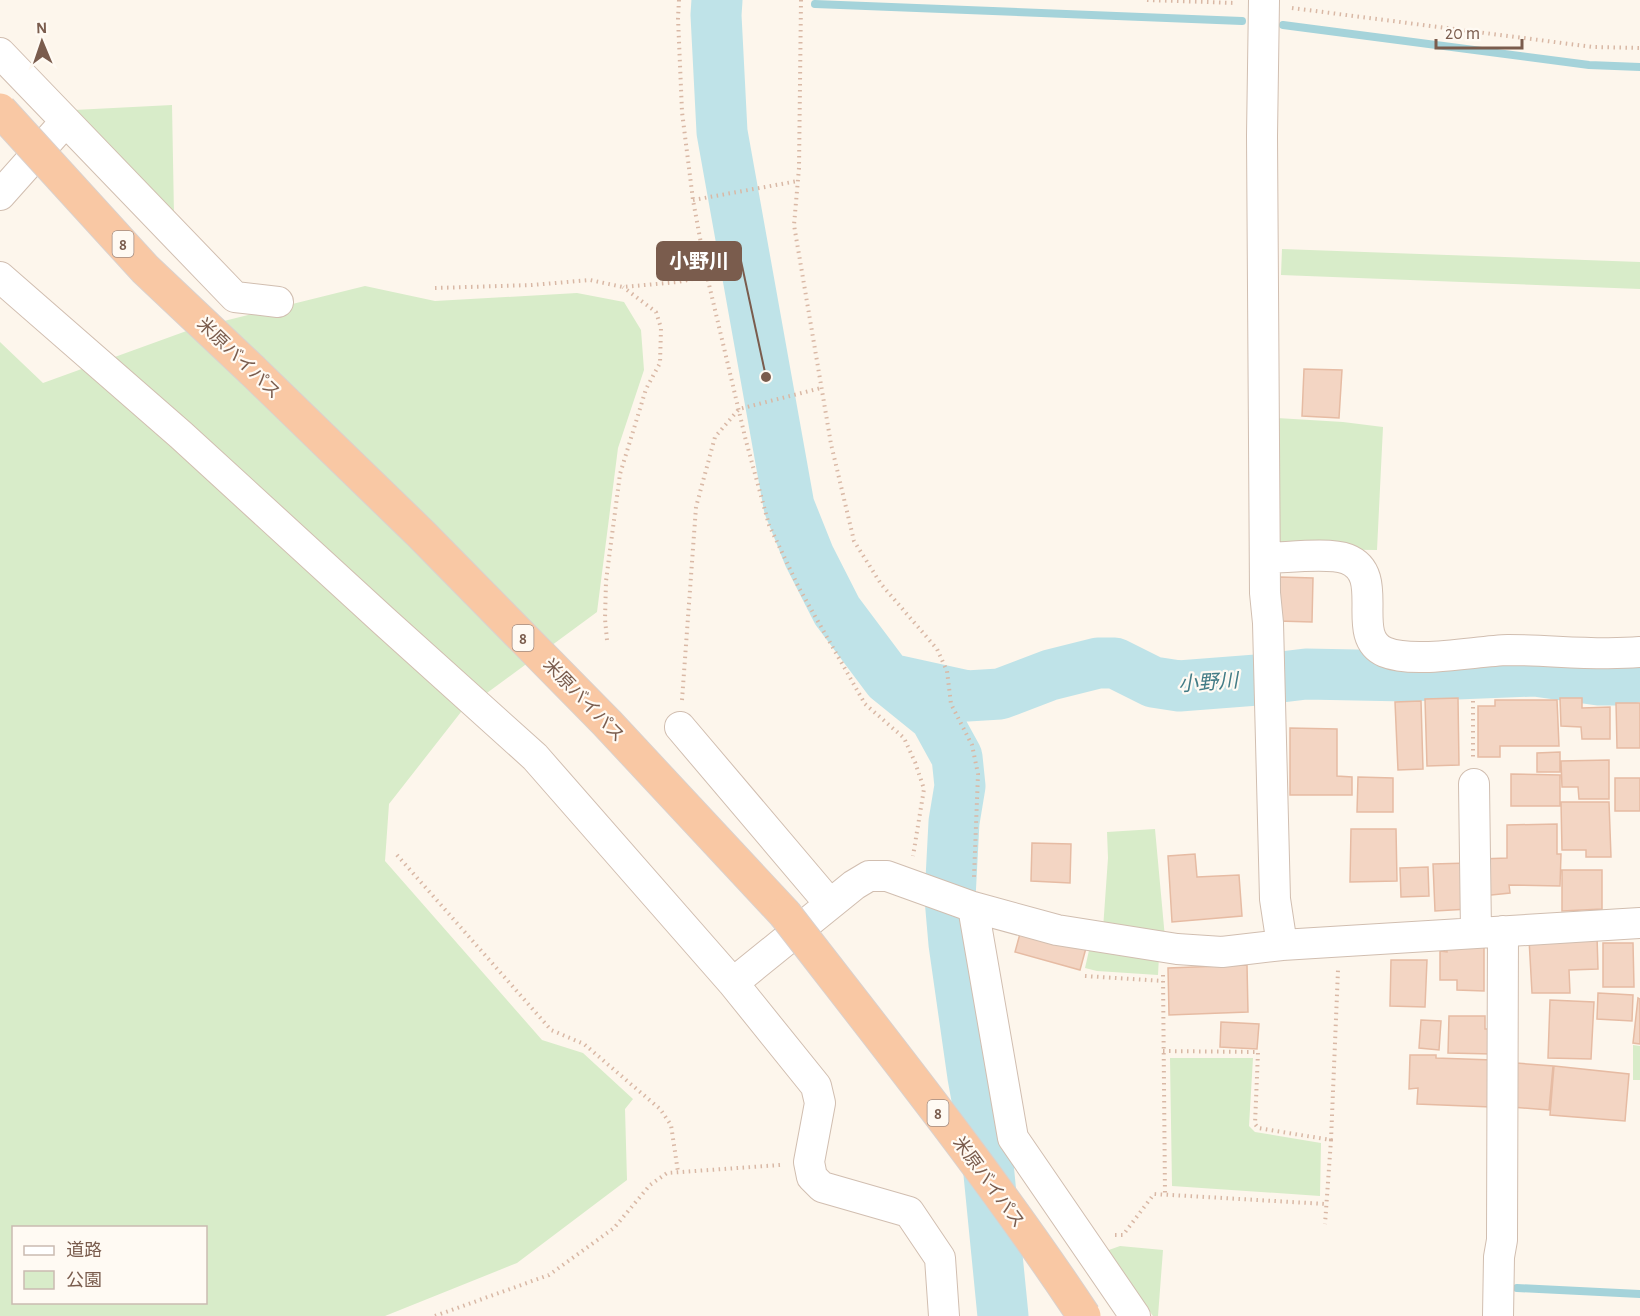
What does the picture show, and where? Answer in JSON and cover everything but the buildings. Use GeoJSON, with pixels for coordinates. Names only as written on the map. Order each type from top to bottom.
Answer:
{"type":"FeatureCollection","features":[{"type":"Feature","properties":{"kind":"highway","name":"米原バイパス"},"geometry":{"type":"LineString","coordinates":[[0,110],[146,269],[421,534],[607,723],[785,914],[922,1091],[1084,1316]]}},
{"type":"Feature","properties":{"kind":"street"},"geometry":{"type":"LineString","coordinates":[[1264,2],[1262,136],[1265,558],[1275,899],[1282,945]]}},
{"type":"Feature","properties":{"kind":"street"},"geometry":{"type":"LineString","coordinates":[[0,53],[235,297],[278,302]]}},
{"type":"Feature","properties":{"kind":"street"},"geometry":{"type":"LineString","coordinates":[[0,195],[65,122]]}},
{"type":"Feature","properties":{"kind":"street"},"geometry":{"type":"LineString","coordinates":[[0,277],[181,435],[535,757],[733,983],[816,1086],[820,1102],[809,1162],[812,1177],[822,1187],[909,1212],[940,1258],[944,1316]]}},
{"type":"Feature","properties":{"kind":"street"},"geometry":{"type":"LineString","coordinates":[[1265,558],[1324,556],[1346,558],[1361,568],[1367,584],[1367,616],[1371,638],[1383,651],[1402,657],[1507,650],[1613,655],[1640,652]]}},
{"type":"Feature","properties":{"kind":"street"},"geometry":{"type":"LineString","coordinates":[[680,727],[830,904]]}},
{"type":"Feature","properties":{"kind":"street"},"geometry":{"type":"LineString","coordinates":[[1474,784],[1490,932],[1502,1240],[1499,1257],[1498,1316]]}},
{"type":"Feature","properties":{"kind":"street"},"geometry":{"type":"LineString","coordinates":[[733,983],[854,885],[869,876],[887,876],[969,906],[1057,930],[1163,947],[1222,952],[1282,945],[1640,923]]}},
{"type":"Feature","properties":{"kind":"street"},"geometry":{"type":"LineString","coordinates":[[969,906],[1013,1138],[1135,1316]]}},
{"type":"Feature","properties":{"kind":"path"},"geometry":{"type":"LineString","coordinates":[[680,0],[678,18],[682,112],[693,200],[707,276],[769,525],[799,588],[865,704],[904,738],[915,762],[924,789],[920,889]]}},
{"type":"Feature","properties":{"kind":"path"},"geometry":{"type":"LineString","coordinates":[[801,0],[798,181],[794,225],[831,444],[854,541],[881,585],[937,649],[947,671],[951,704],[972,745],[978,774],[969,906]]}},
{"type":"Feature","properties":{"kind":"path"},"geometry":{"type":"LineString","coordinates":[[1147,0],[1264,2],[1593,46],[1640,48]]}},
{"type":"Feature","properties":{"kind":"path"},"geometry":{"type":"LineString","coordinates":[[693,200],[798,181]]}},
{"type":"Feature","properties":{"kind":"path"},"geometry":{"type":"LineString","coordinates":[[435,288],[532,285],[590,280],[623,287],[678,282],[707,276]]}},
{"type":"Feature","properties":{"kind":"path"},"geometry":{"type":"LineString","coordinates":[[606,640],[606,581],[620,474],[646,389],[660,363],[661,328],[656,312],[623,287]]}},
{"type":"Feature","properties":{"kind":"path"},"geometry":{"type":"LineString","coordinates":[[680,727],[696,507],[715,437],[739,409],[821,388]]}},
{"type":"Feature","properties":{"kind":"path"},"geometry":{"type":"LineString","coordinates":[[1473,700],[1474,784]]}},
{"type":"Feature","properties":{"kind":"path"},"geometry":{"type":"LineString","coordinates":[[397,855],[551,1030],[584,1044],[660,1109],[672,1125],[678,1172]]}},
{"type":"Feature","properties":{"kind":"path"},"geometry":{"type":"LineString","coordinates":[[1325,1224],[1340,942]]}},
{"type":"Feature","properties":{"kind":"path"},"geometry":{"type":"LineString","coordinates":[[1163,947],[1165,1195]]}},
{"type":"Feature","properties":{"kind":"path"},"geometry":{"type":"LineString","coordinates":[[1085,976],[1163,981]]}},
{"type":"Feature","properties":{"kind":"path"},"geometry":{"type":"LineString","coordinates":[[1163,1052],[1258,1053],[1255,1124],[1258,1128],[1331,1140]]}},
{"type":"Feature","properties":{"kind":"path"},"geometry":{"type":"LineString","coordinates":[[435,1316],[549,1275],[614,1228],[650,1185],[667,1173],[809,1162]]}},
{"type":"Feature","properties":{"kind":"path"},"geometry":{"type":"LineString","coordinates":[[1084,1241],[1090,1235],[1123,1235],[1154,1194],[1326,1204]]}},
{"type":"Feature","properties":{"kind":"green space"},"geometry":{"type":"Polygon","coordinates":[[[172,105],[174,215],[74,110],[172,105]]]}},
{"type":"Feature","properties":{"kind":"green space"},"geometry":{"type":"Polygon","coordinates":[[[1282,249],[1640,262],[1640,289],[1281,275],[1282,249]]]}},
{"type":"Feature","properties":{"kind":"green space"},"geometry":{"type":"Polygon","coordinates":[[[365,286],[435,301],[577,293],[624,302],[641,330],[644,370],[618,448],[597,612],[461,712],[389,804],[385,861],[542,1040],[583,1053],[633,1099],[625,1109],[627,1180],[517,1263],[385,1316],[0,1316],[0,342],[43,383],[192,329],[365,286]]]}},
{"type":"Feature","properties":{"kind":"green space"},"geometry":{"type":"Polygon","coordinates":[[[1277,418],[1383,427],[1377,550],[1282,549],[1277,543],[1277,418]]]}},
{"type":"Feature","properties":{"kind":"green space"},"geometry":{"type":"Polygon","coordinates":[[[1155,829],[1165,938],[1103,929],[1108,858],[1107,832],[1155,829]]]}},
{"type":"Feature","properties":{"kind":"green space"},"geometry":{"type":"Polygon","coordinates":[[[1090,946],[1159,956],[1158,975],[1097,971],[1085,968],[1090,946]]]}},
{"type":"Feature","properties":{"kind":"green space"},"geometry":{"type":"Polygon","coordinates":[[[1633,1045],[1640,1046],[1640,1080],[1633,1080],[1633,1045]]]}},
{"type":"Feature","properties":{"kind":"green space"},"geometry":{"type":"Polygon","coordinates":[[[1170,1058],[1253,1058],[1249,1126],[1255,1132],[1321,1143],[1320,1196],[1172,1186],[1170,1058]]]}},
{"type":"Feature","properties":{"kind":"green space"},"geometry":{"type":"Polygon","coordinates":[[[1120,1246],[1163,1250],[1158,1316],[1153,1316],[1106,1251],[1120,1246]]]}},
{"type":"Feature","properties":{"kind":"waterway","name":"小野川"},"geometry":{"type":"LineString","coordinates":[[717,0],[722,132],[789,506],[809,556],[837,611],[888,679],[935,717],[957,757],[960,786],[954,822],[950,898],[954,944],[973,1077],[987,1154],[1003,1316]]}},
{"type":"Feature","properties":{"kind":"waterway"},"geometry":{"type":"LineString","coordinates":[[815,4],[1242,21]]}},
{"type":"Feature","properties":{"kind":"waterway"},"geometry":{"type":"LineString","coordinates":[[1283,25],[1589,65],[1640,67]]}},
{"type":"Feature","properties":{"kind":"waterway","name":"小野川"},"geometry":{"type":"LineString","coordinates":[[894,680],[967,696],[1000,694],[1050,675],[1098,663],[1115,663],[1153,682],[1179,686],[1306,674],[1407,676],[1535,671],[1599,680],[1622,680],[1640,676]]}},
{"type":"Feature","properties":{"kind":"waterway"},"geometry":{"type":"LineString","coordinates":[[1517,1288],[1640,1294]]}},
{"type":"Feature","properties":{"kind":"place","name":"小野川"},"geometry":{"type":"Point","coordinates":[766,377]}}]}
